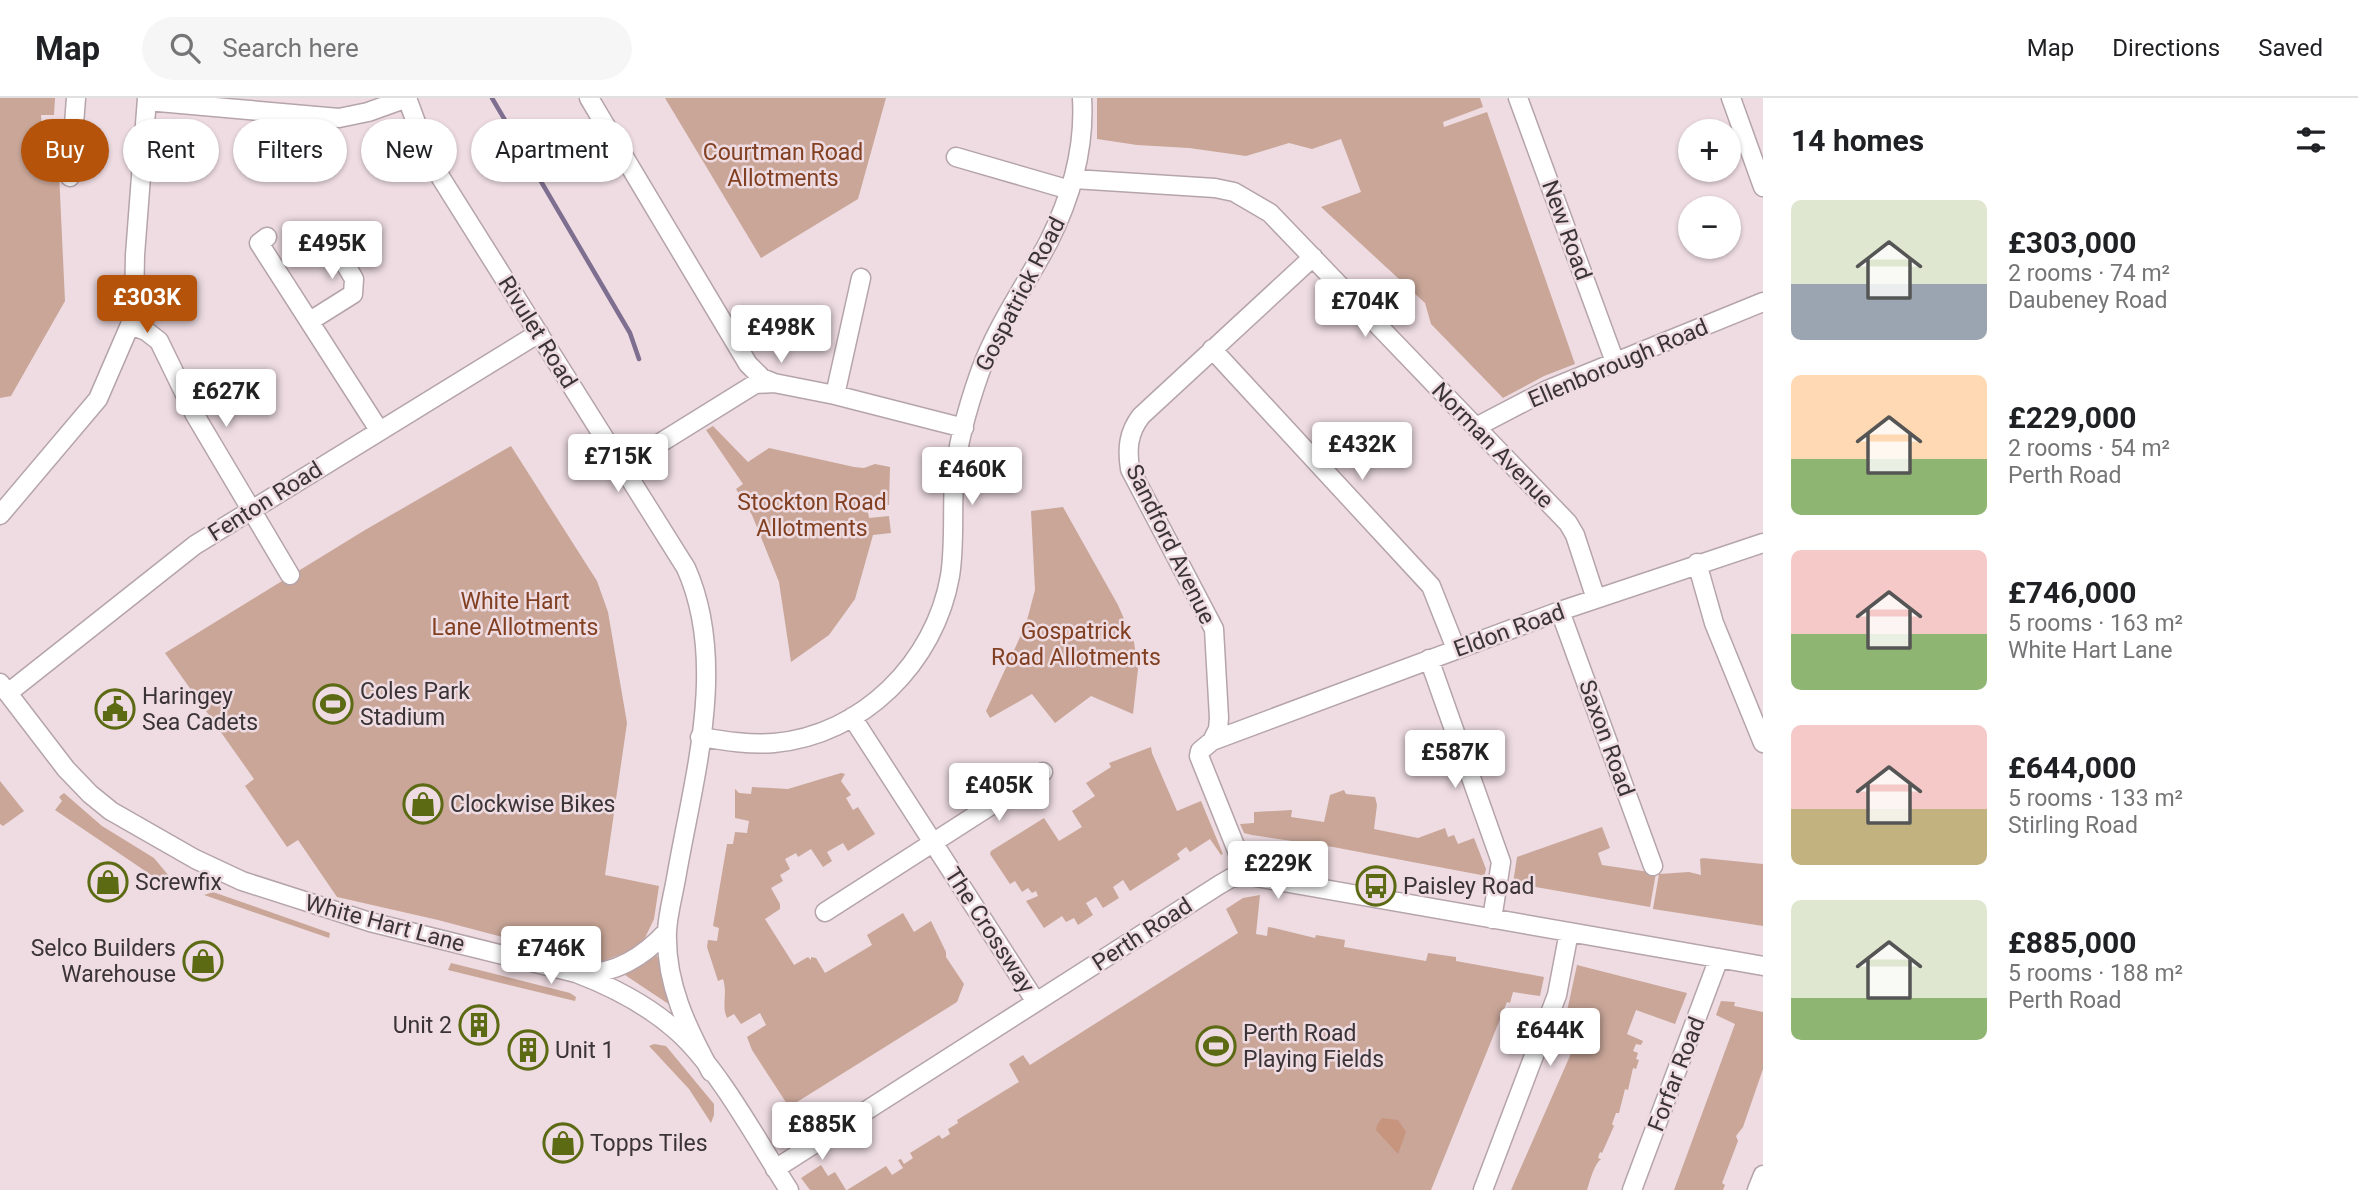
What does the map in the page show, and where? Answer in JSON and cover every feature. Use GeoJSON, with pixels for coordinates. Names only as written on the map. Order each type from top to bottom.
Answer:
{"type":"FeatureCollection","features":[{"type":"Feature","properties":{"kind":"street"},"geometry":{"type":"LineString","coordinates":[[74,119],[76,98]]}},
{"type":"Feature","properties":{"kind":"street"},"geometry":{"type":"LineString","coordinates":[[0,515],[98,399],[130,325],[134,307],[136,241],[147,100],[339,118],[368,112],[407,98]]}},
{"type":"Feature","properties":{"kind":"street","name":"Rivulet Road"},"geometry":{"type":"LineString","coordinates":[[407,98],[424,144],[441,178],[686,568],[697,599],[704,627],[707,665],[700,737],[667,931],[673,989],[678,1006],[711,1072]]}},
{"type":"Feature","properties":{"kind":"street"},"geometry":{"type":"LineString","coordinates":[[589,98],[748,364],[752,374],[747,388]]}},
{"type":"Feature","properties":{"kind":"street","name":"Gospatrick Road"},"geometry":{"type":"LineString","coordinates":[[700,737],[775,743],[813,733],[852,717],[874,704],[906,672],[931,635],[950,574],[955,477],[971,400],[989,347],[1014,298],[1048,243],[1072,184],[1080,141],[1082,98]]}},
{"type":"Feature","properties":{"kind":"street","name":"New Road"},"geometry":{"type":"LineString","coordinates":[[1518,98],[1615,362]]}},
{"type":"Feature","properties":{"kind":"street"},"geometry":{"type":"LineString","coordinates":[[1731,98],[1763,187]]}},
{"type":"Feature","properties":{"kind":"street","name":"Norman Avenue"},"geometry":{"type":"LineString","coordinates":[[956,157],[1072,184],[1214,188],[1234,192],[1270,213],[1568,523],[1575,535],[1596,598]]}},
{"type":"Feature","properties":{"kind":"street"},"geometry":{"type":"LineString","coordinates":[[310,321],[353,294],[354,279],[327,233]]}},
{"type":"Feature","properties":{"kind":"street"},"geometry":{"type":"LineString","coordinates":[[267,237],[259,243],[380,430]]}},
{"type":"Feature","properties":{"kind":"street","name":"Sandford Avenue"},"geometry":{"type":"LineString","coordinates":[[1244,875],[1242,863],[1199,757],[1200,751],[1212,741],[1218,729],[1214,629],[1137,485],[1130,469],[1128,454],[1132,427],[1140,416],[1313,257]]}},
{"type":"Feature","properties":{"kind":"street"},"geometry":{"type":"LineString","coordinates":[[835,395],[861,278]]}},
{"type":"Feature","properties":{"kind":"street","name":"Ellenborough Road"},"geometry":{"type":"LineString","coordinates":[[1476,427],[1547,390],[1763,302]]}},
{"type":"Feature","properties":{"kind":"street"},"geometry":{"type":"LineString","coordinates":[[130,325],[146,331],[159,341],[185,396],[290,575]]}},
{"type":"Feature","properties":{"kind":"street","name":"Fenton Road"},"geometry":{"type":"LineString","coordinates":[[4,688],[188,550],[539,333]]}},
{"type":"Feature","properties":{"kind":"street"},"geometry":{"type":"LineString","coordinates":[[1212,349],[1431,586],[1456,649]]}},
{"type":"Feature","properties":{"kind":"street"},"geometry":{"type":"LineString","coordinates":[[748,364],[762,378],[774,383],[835,395],[964,428]]}},
{"type":"Feature","properties":{"kind":"street"},"geometry":{"type":"LineString","coordinates":[[623,466],[747,388],[755,384],[774,383]]}},
{"type":"Feature","properties":{"kind":"street","name":"Eldon Road"},"geometry":{"type":"LineString","coordinates":[[1212,741],[1560,611],[1763,542]]}},
{"type":"Feature","properties":{"kind":"street"},"geometry":{"type":"LineString","coordinates":[[1697,564],[1714,623],[1763,743]]}},
{"type":"Feature","properties":{"kind":"street","name":"Saxon Road"},"geometry":{"type":"LineString","coordinates":[[1560,611],[1653,866]]}},
{"type":"Feature","properties":{"kind":"street"},"geometry":{"type":"LineString","coordinates":[[1429,659],[1501,862],[1492,919]]}},
{"type":"Feature","properties":{"kind":"street","name":"White Hart Lane"},"geometry":{"type":"LineString","coordinates":[[4,688],[66,769],[90,794],[111,811],[195,859],[242,881],[370,922],[576,973],[616,989],[678,1032],[711,1072],[789,1190]]}},
{"type":"Feature","properties":{"kind":"street","name":"Sandford Avenue"},"geometry":{"type":"LineString","coordinates":[[1218,700],[1223,715],[1233,724]]}},
{"type":"Feature","properties":{"kind":"street","name":"The Crossway"},"geometry":{"type":"LineString","coordinates":[[852,717],[1036,1002]]}},
{"type":"Feature","properties":{"kind":"street","name":"Eldon Road"},"geometry":{"type":"LineString","coordinates":[[1233,724],[1256,724]]}},
{"type":"Feature","properties":{"kind":"street"},"geometry":{"type":"LineString","coordinates":[[825,912],[1043,772]]}},
{"type":"Feature","properties":{"kind":"street"},"geometry":{"type":"LineString","coordinates":[[1244,875],[1763,966]]}},
{"type":"Feature","properties":{"kind":"street","name":"Perth Road"},"geometry":{"type":"LineString","coordinates":[[775,1169],[1219,885],[1244,875]]}},
{"type":"Feature","properties":{"kind":"street"},"geometry":{"type":"LineString","coordinates":[[576,973],[601,972],[620,967],[645,952],[667,931]]}},
{"type":"Feature","properties":{"kind":"street"},"geometry":{"type":"LineString","coordinates":[[1483,1190],[1557,995],[1569,932]]}},
{"type":"Feature","properties":{"kind":"street","name":"Forfar Road"},"geometry":{"type":"LineString","coordinates":[[1632,1190],[1719,958]]}},
{"type":"Feature","properties":{"kind":"street"},"geometry":{"type":"LineString","coordinates":[[1757,1190],[1763,1175]]}},
{"type":"Feature","properties":{"kind":"green space"},"geometry":{"type":"Polygon","coordinates":[[[0,98],[55,98],[54,115],[41,115],[41,119],[21,119],[21,182],[59,182],[65,301],[11,396],[0,398],[0,98]]]}},
{"type":"Feature","properties":{"kind":"green space","name":"Courtman Road Allotments"},"geometry":{"type":"Polygon","coordinates":[[[665,98],[886,98],[858,199],[761,258],[665,98]]]}},
{"type":"Feature","properties":{"kind":"green space"},"geometry":{"type":"Polygon","coordinates":[[[1097,98],[1480,98],[1483,107],[1443,122],[1444,127],[1487,112],[1575,364],[1544,376],[1503,398],[1431,324],[1425,303],[1321,207],[1361,192],[1341,139],[1312,149],[1289,143],[1246,156],[1097,139],[1097,98]]]}},
{"type":"Feature","properties":{"kind":"green space","name":"Stockton Road Allotments"},"geometry":{"type":"Polygon","coordinates":[[[713,426],[748,462],[769,448],[854,467],[864,468],[875,464],[890,467],[889,505],[867,506],[869,518],[889,516],[891,533],[873,535],[855,599],[829,635],[791,662],[779,582],[752,515],[736,489],[743,484],[706,430],[713,426]]]}},
{"type":"Feature","properties":{"kind":"green space","name":"White Hart Lane Allotments"},"geometry":{"type":"Polygon","coordinates":[[[511,446],[597,581],[608,612],[627,723],[605,875],[659,886],[654,919],[644,940],[630,951],[603,961],[337,897],[298,840],[287,847],[245,786],[254,779],[165,653],[365,530],[511,446]]]}},
{"type":"Feature","properties":{"kind":"green space","name":"Gospatrick Road Allotments"},"geometry":{"type":"Polygon","coordinates":[[[1063,507],[1118,605],[1134,642],[1138,669],[1133,714],[1091,696],[1055,723],[1032,694],[990,718],[986,711],[1026,624],[1035,590],[1031,511],[1063,507]]]}},
{"type":"Feature","properties":{"kind":"green space"},"geometry":{"type":"Polygon","coordinates":[[[1151,747],[1177,811],[1201,801],[1223,854],[1221,855],[1210,839],[1190,852],[1186,847],[1177,854],[1180,859],[1130,891],[1123,880],[1113,887],[1119,898],[1103,908],[1096,897],[1086,903],[1093,915],[1078,925],[1074,918],[1066,922],[1062,916],[1044,928],[1026,901],[1038,896],[1036,891],[1032,893],[1028,888],[1022,892],[1015,881],[1010,884],[990,854],[991,851],[1044,818],[1059,841],[1082,827],[1072,811],[1095,796],[1086,783],[1111,767],[1109,763],[1151,747]]]}},
{"type":"Feature","properties":{"kind":"green space"},"geometry":{"type":"Polygon","coordinates":[[[845,774],[841,781],[851,795],[846,798],[853,810],[858,807],[875,834],[848,851],[843,843],[827,852],[832,861],[823,867],[811,849],[798,857],[796,853],[785,859],[790,869],[780,875],[783,881],[771,888],[780,909],[765,919],[794,965],[808,957],[811,960],[811,957],[816,958],[825,973],[872,945],[867,935],[903,913],[914,932],[931,921],[946,957],[964,984],[957,1002],[789,1107],[752,1050],[747,1037],[766,1025],[760,1013],[741,1024],[734,1014],[727,1018],[723,979],[718,981],[707,947],[708,940],[717,941],[719,928],[713,926],[727,844],[733,844],[735,832],[747,833],[749,821],[735,818],[735,789],[739,793],[751,794],[752,787],[788,789],[845,774]]]}},
{"type":"Feature","properties":{"kind":"green space"},"geometry":{"type":"Polygon","coordinates":[[[0,781],[24,811],[3,826],[0,824],[0,781]]]}},
{"type":"Feature","properties":{"kind":"green space"},"geometry":{"type":"Polygon","coordinates":[[[1344,790],[1346,794],[1375,797],[1377,805],[1374,829],[1418,838],[1445,828],[1448,837],[1454,835],[1458,844],[1474,838],[1486,869],[1483,883],[1481,875],[1333,847],[1252,835],[1244,833],[1240,824],[1254,823],[1254,812],[1292,810],[1291,817],[1324,822],[1330,795],[1344,790]]]}},
{"type":"Feature","properties":{"kind":"green space"},"geometry":{"type":"Polygon","coordinates":[[[64,793],[102,826],[154,858],[169,876],[166,885],[55,810],[62,801],[59,797],[64,793]]]}},
{"type":"Feature","properties":{"kind":"green space"},"geometry":{"type":"Polygon","coordinates":[[[1602,827],[1610,848],[1598,853],[1602,865],[1656,873],[1650,907],[1513,883],[1517,857],[1602,827]]]}},
{"type":"Feature","properties":{"kind":"green space"},"geometry":{"type":"Polygon","coordinates":[[[1700,859],[1763,864],[1763,926],[1653,909],[1659,874],[1689,872],[1701,875],[1700,859]]]}},
{"type":"Feature","properties":{"kind":"green space"},"geometry":{"type":"Polygon","coordinates":[[[213,892],[330,933],[329,938],[204,895],[213,892]]]}},
{"type":"Feature","properties":{"kind":"green space"},"geometry":{"type":"Polygon","coordinates":[[[1260,895],[1256,934],[1267,936],[1268,927],[1315,938],[1316,935],[1345,940],[1344,947],[1426,961],[1428,953],[1456,957],[1456,961],[1544,977],[1540,996],[1513,992],[1510,1003],[1507,1002],[1431,1190],[847,1190],[886,1166],[892,1175],[903,1168],[898,1160],[901,1159],[904,1164],[913,1158],[910,1153],[939,1135],[942,1139],[950,1134],[948,1129],[958,1123],[957,1120],[1019,1082],[1009,1064],[1023,1055],[1030,1065],[1238,933],[1226,909],[1243,898],[1260,895]]]}},
{"type":"Feature","properties":{"kind":"green space"},"geometry":{"type":"Polygon","coordinates":[[[656,954],[661,970],[670,1005],[625,975],[656,954]]]}},
{"type":"Feature","properties":{"kind":"green space"},"geometry":{"type":"Polygon","coordinates":[[[451,963],[570,993],[576,997],[575,1001],[448,970],[451,963]]]}},
{"type":"Feature","properties":{"kind":"green space"},"geometry":{"type":"Polygon","coordinates":[[[1577,965],[1687,993],[1675,1024],[1636,1010],[1627,1034],[1643,1041],[1641,1045],[1636,1044],[1633,1051],[1638,1053],[1636,1059],[1639,1060],[1636,1069],[1633,1068],[1628,1090],[1625,1089],[1619,1113],[1616,1113],[1612,1124],[1614,1126],[1602,1153],[1600,1152],[1598,1158],[1601,1159],[1594,1169],[1587,1190],[1511,1190],[1587,1017],[1567,1011],[1577,965]]]}},
{"type":"Feature","properties":{"kind":"green space"},"geometry":{"type":"Polygon","coordinates":[[[1721,1001],[1735,1002],[1734,1006],[1763,1012],[1763,1069],[1743,1127],[1736,1136],[1738,1141],[1722,1183],[1725,1185],[1723,1190],[1674,1190],[1735,1024],[1716,1015],[1721,1001]]]}},
{"type":"Feature","properties":{"kind":"green space"},"geometry":{"type":"Polygon","coordinates":[[[649,1046],[666,1046],[714,1104],[711,1123],[689,1089],[649,1046]]]}},
{"type":"Feature","properties":{"kind":"green space"},"geometry":{"type":"Polygon","coordinates":[[[821,1165],[828,1176],[835,1172],[846,1190],[810,1190],[801,1178],[821,1165]]]}},
{"type":"Feature","properties":{"kind":"shaded area"},"geometry":{"type":"Polygon","coordinates":[[[1382,1118],[1398,1120],[1406,1132],[1398,1154],[1376,1130],[1382,1118]]]}},
{"type":"Feature","properties":{"kind":"waterway"},"geometry":{"type":"LineString","coordinates":[[492,98],[630,333],[639,359]]}},
{"type":"Feature","properties":{"kind":"place","name":"Coles Park Stadium"},"geometry":{"type":"Point","coordinates":[333,704]}},
{"type":"Feature","properties":{"kind":"place","name":"Haringey Sea Cadets"},"geometry":{"type":"Point","coordinates":[115,709]}},
{"type":"Feature","properties":{"kind":"place","name":"Clockwise Bikes"},"geometry":{"type":"Point","coordinates":[423,804]}},
{"type":"Feature","properties":{"kind":"place","name":"Screwfix"},"geometry":{"type":"Point","coordinates":[108,882]}},
{"type":"Feature","properties":{"kind":"place","name":"Paisley Road"},"geometry":{"type":"Point","coordinates":[1376,886]}},
{"type":"Feature","properties":{"kind":"place","name":"Selco Builders Warehouse"},"geometry":{"type":"Point","coordinates":[203,961]}},
{"type":"Feature","properties":{"kind":"place","name":"Unit 2"},"geometry":{"type":"Point","coordinates":[479,1025]}},
{"type":"Feature","properties":{"kind":"place","name":"Perth Road Playing Fields"},"geometry":{"type":"Point","coordinates":[1216,1046]}},
{"type":"Feature","properties":{"kind":"place","name":"Unit 1"},"geometry":{"type":"Point","coordinates":[528,1050]}},
{"type":"Feature","properties":{"kind":"place","name":"Topps Tiles"},"geometry":{"type":"Point","coordinates":[563,1143]}}]}
